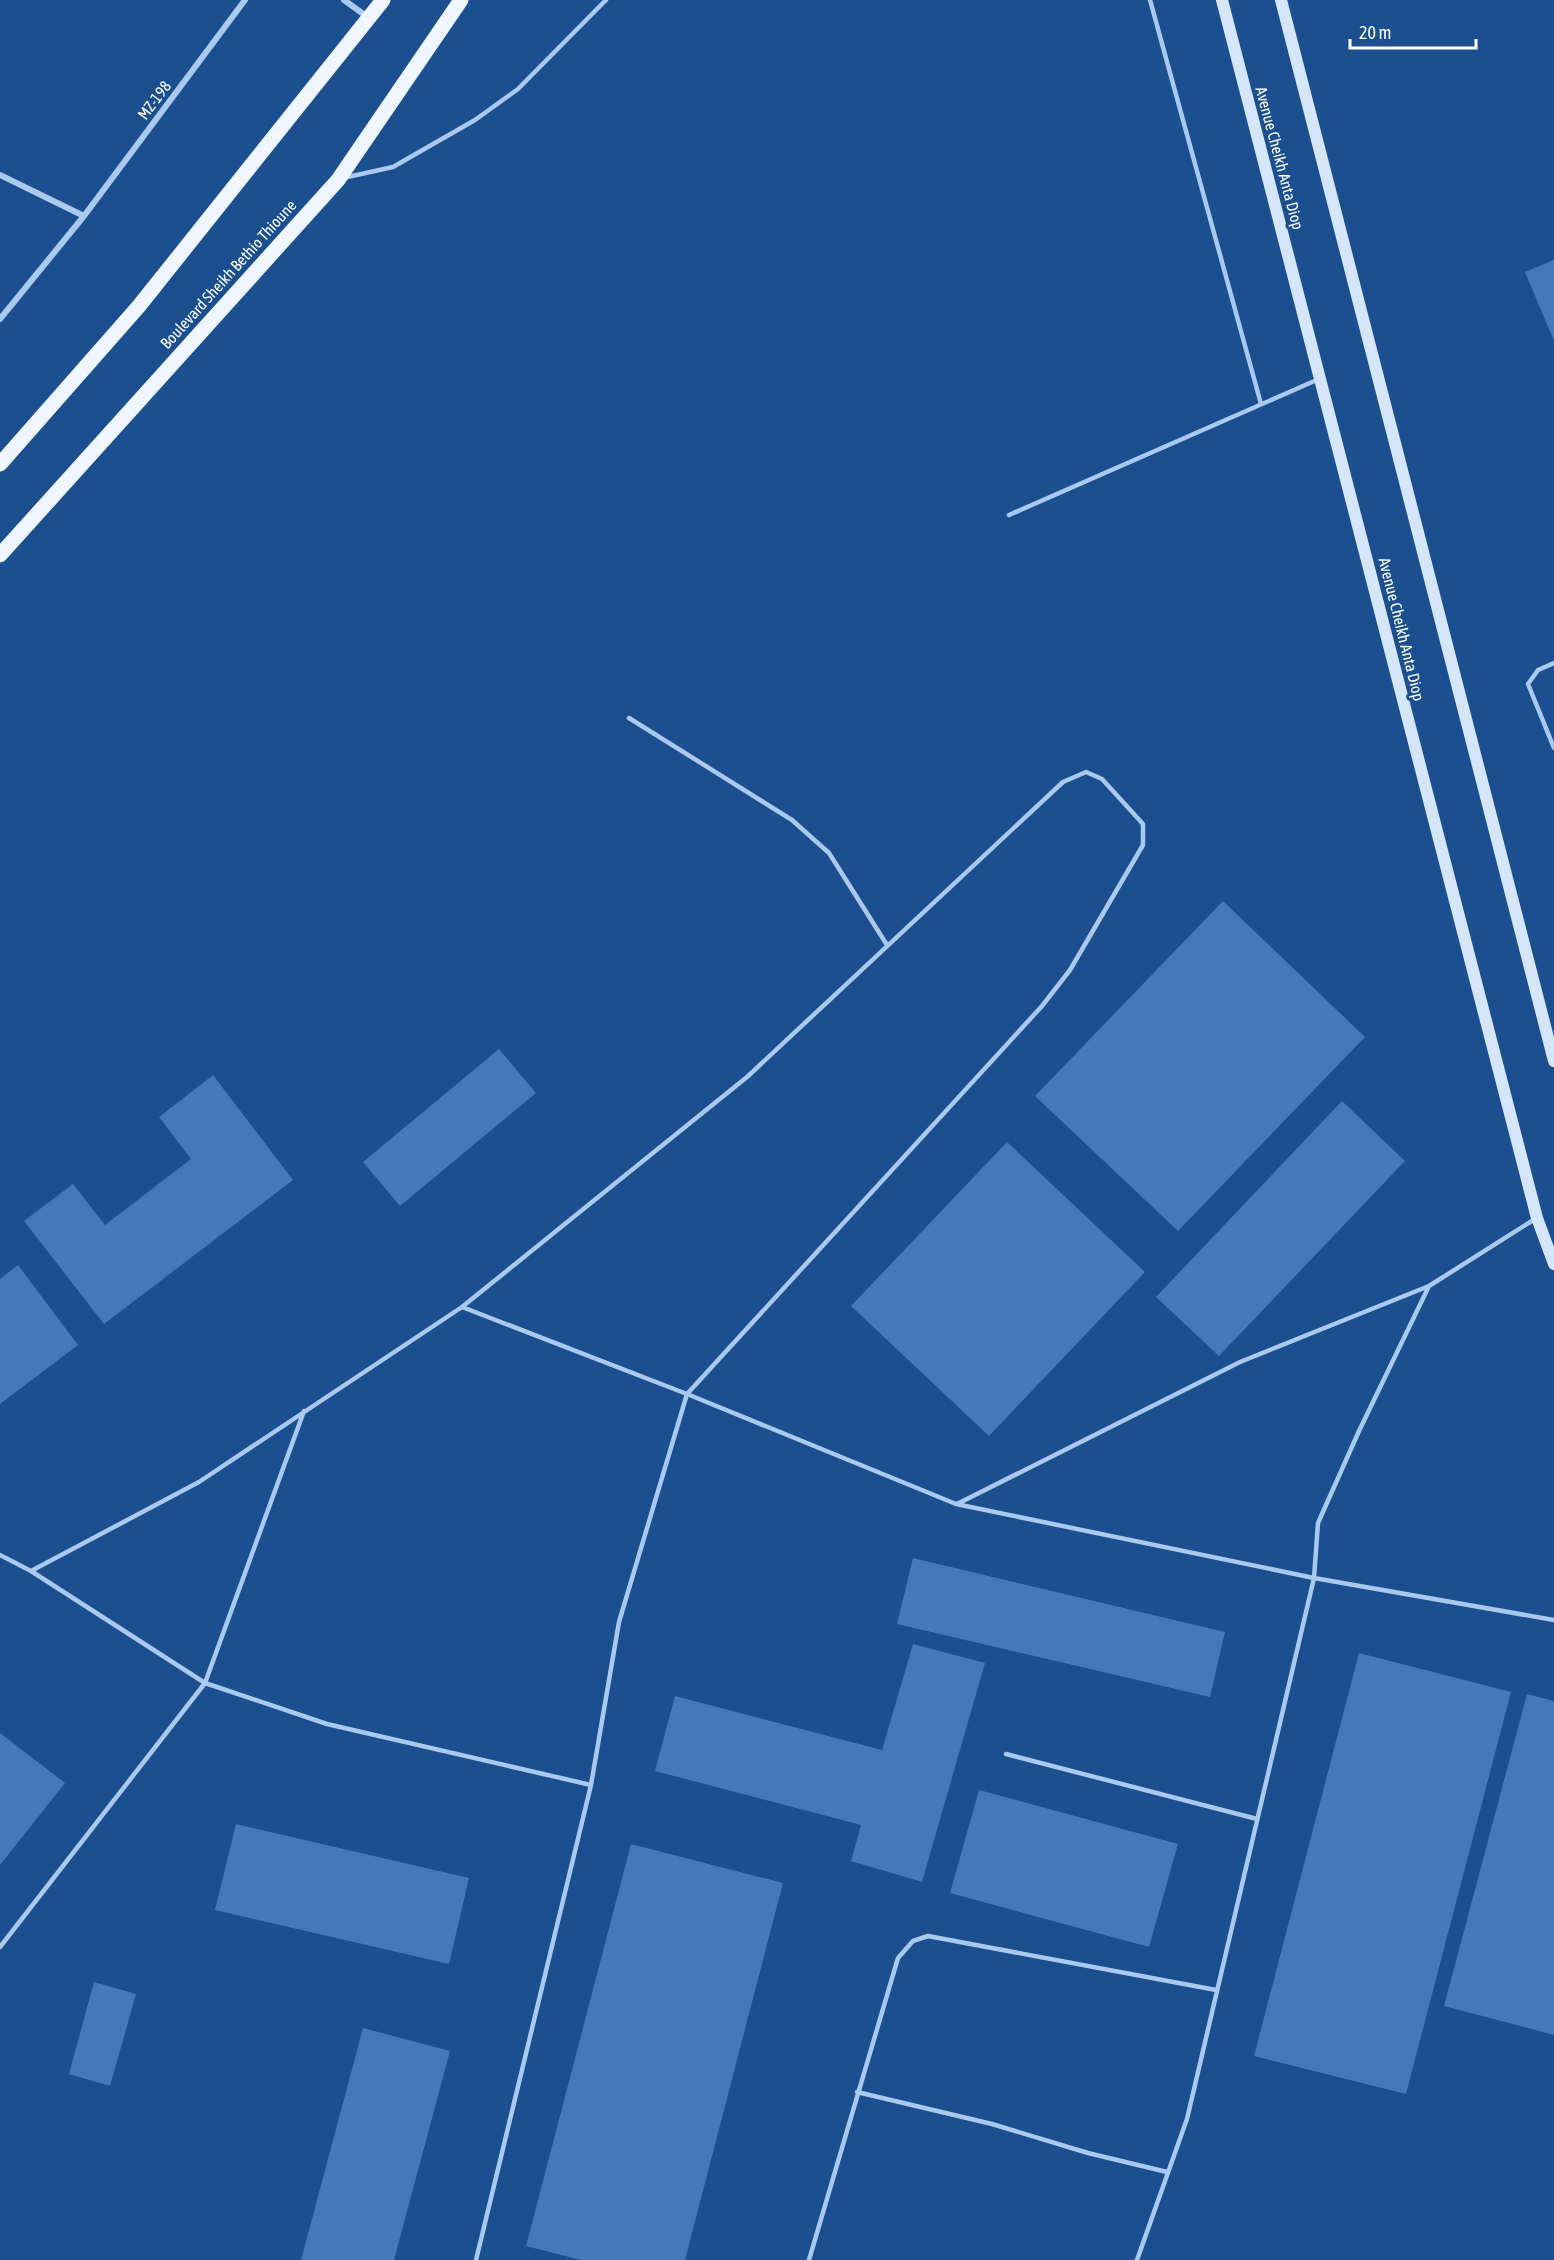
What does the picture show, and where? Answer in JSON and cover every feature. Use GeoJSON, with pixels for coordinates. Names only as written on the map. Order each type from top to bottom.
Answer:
{"type":"FeatureCollection","features":[{"type":"Feature","properties":{"kind":"main road"},"geometry":{"type":"LineString","coordinates":[[0,464],[140,306],[383,0]]}},
{"type":"Feature","properties":{"kind":"main road","name":"Boulevard Sheikh Bethio Thioune"},"geometry":{"type":"LineString","coordinates":[[0,555],[338,180],[461,0]]}},
{"type":"Feature","properties":{"kind":"street","name":"MZ-198"},"geometry":{"type":"LineString","coordinates":[[0,319],[84,216],[245,0]]}},
{"type":"Feature","properties":{"kind":"street"},"geometry":{"type":"LineString","coordinates":[[344,0],[369,19]]}},
{"type":"Feature","properties":{"kind":"street","name":"Avenue Cheikh Anta Diop"},"geometry":{"type":"LineString","coordinates":[[1222,0],[1537,1218],[1554,1264]]}},
{"type":"Feature","properties":{"kind":"street"},"geometry":{"type":"LineString","coordinates":[[1281,0],[1554,1061]]}},
{"type":"Feature","properties":{"kind":"street"},"geometry":{"type":"LineString","coordinates":[[0,175],[84,216]]}},
{"type":"Feature","properties":{"kind":"lane"},"geometry":{"type":"LineString","coordinates":[[338,180],[393,167],[475,120],[518,89],[606,0]]}},
{"type":"Feature","properties":{"kind":"lane"},"geometry":{"type":"LineString","coordinates":[[1150,0],[1261,404]]}},
{"type":"Feature","properties":{"kind":"lane"},"geometry":{"type":"LineString","coordinates":[[1008,515],[1321,378]]}},
{"type":"Feature","properties":{"kind":"lane"},"geometry":{"type":"LineString","coordinates":[[1554,663],[1538,670],[1528,684],[1554,748]]}},
{"type":"Feature","properties":{"kind":"lane"},"geometry":{"type":"LineString","coordinates":[[629,718],[792,820],[822,846],[829,853],[887,945]]}},
{"type":"Feature","properties":{"kind":"lane"},"geometry":{"type":"LineString","coordinates":[[31,1571],[199,1482],[462,1307],[747,1077],[1063,782],[1086,772],[1102,779],[1143,824],[1143,845],[1070,970],[1042,1006],[687,1394],[619,1622],[591,1785],[478,2260]]}},
{"type":"Feature","properties":{"kind":"lane"},"geometry":{"type":"LineString","coordinates":[[956,1504],[1240,1362],[1429,1286],[1537,1218]]}},
{"type":"Feature","properties":{"kind":"lane"},"geometry":{"type":"LineString","coordinates":[[1137,2260],[1187,2119],[1314,1578],[1318,1523],[1359,1431],[1429,1286]]}},
{"type":"Feature","properties":{"kind":"lane"},"geometry":{"type":"LineString","coordinates":[[462,1307],[687,1394],[956,1504],[1314,1578],[1554,1620]]}},
{"type":"Feature","properties":{"kind":"lane"},"geometry":{"type":"LineString","coordinates":[[0,1947],[205,1683],[304,1412]]}},
{"type":"Feature","properties":{"kind":"lane"},"geometry":{"type":"LineString","coordinates":[[0,1555],[31,1571],[205,1683],[327,1724],[591,1785]]}},
{"type":"Feature","properties":{"kind":"lane"},"geometry":{"type":"LineString","coordinates":[[1006,1754],[1257,1819]]}},
{"type":"Feature","properties":{"kind":"lane"},"geometry":{"type":"LineString","coordinates":[[809,2260],[898,1958],[913,1941],[928,1936],[1216,1990]]}},
{"type":"Feature","properties":{"kind":"lane"},"geometry":{"type":"LineString","coordinates":[[857,2092],[993,2124],[1088,2153],[1167,2172]]}},
{"type":"Feature","properties":{"kind":"building"},"geometry":{"type":"Polygon","coordinates":[[[1554,260],[1554,341],[1525,272],[1554,260]]]}},
{"type":"Feature","properties":{"kind":"building"},"geometry":{"type":"Polygon","coordinates":[[[1223,901],[1365,1037],[1178,1231],[1035,1096],[1223,901]]]}},
{"type":"Feature","properties":{"kind":"building"},"geometry":{"type":"Polygon","coordinates":[[[499,1049],[536,1093],[400,1206],[363,1162],[499,1049]]]}},
{"type":"Feature","properties":{"kind":"building"},"geometry":{"type":"Polygon","coordinates":[[[213,1075],[293,1180],[104,1324],[24,1221],[73,1184],[105,1225],[191,1159],[159,1117],[213,1075]]]}},
{"type":"Feature","properties":{"kind":"building"},"geometry":{"type":"Polygon","coordinates":[[[1342,1101],[1405,1161],[1219,1356],[1156,1297],[1342,1101]]]}},
{"type":"Feature","properties":{"kind":"building"},"geometry":{"type":"Polygon","coordinates":[[[1007,1142],[1145,1272],[989,1436],[851,1306],[1007,1142]]]}},
{"type":"Feature","properties":{"kind":"building"},"geometry":{"type":"Polygon","coordinates":[[[18,1265],[78,1345],[0,1404],[0,1279],[18,1265]]]}},
{"type":"Feature","properties":{"kind":"building"},"geometry":{"type":"Polygon","coordinates":[[[913,1558],[1225,1632],[1210,1697],[897,1624],[913,1558]]]}},
{"type":"Feature","properties":{"kind":"building"},"geometry":{"type":"Polygon","coordinates":[[[913,1644],[985,1663],[922,1882],[851,1861],[861,1825],[655,1771],[675,1696],[882,1750],[913,1644]]]}},
{"type":"Feature","properties":{"kind":"building"},"geometry":{"type":"Polygon","coordinates":[[[1359,1653],[1511,1692],[1406,2094],[1254,2056],[1359,1653]]]}},
{"type":"Feature","properties":{"kind":"building"},"geometry":{"type":"Polygon","coordinates":[[[1527,1694],[1554,1701],[1554,2035],[1444,2006],[1527,1694]]]}},
{"type":"Feature","properties":{"kind":"building"},"geometry":{"type":"Polygon","coordinates":[[[0,1733],[65,1783],[0,1865],[0,1733]]]}},
{"type":"Feature","properties":{"kind":"building"},"geometry":{"type":"Polygon","coordinates":[[[979,1790],[1178,1844],[1149,1947],[950,1893],[979,1790]]]}},
{"type":"Feature","properties":{"kind":"building"},"geometry":{"type":"Polygon","coordinates":[[[236,1824],[469,1878],[449,1964],[215,1910],[236,1824]]]}},
{"type":"Feature","properties":{"kind":"building"},"geometry":{"type":"Polygon","coordinates":[[[631,1844],[783,1883],[685,2260],[581,2260],[526,2246],[631,1844]]]}},
{"type":"Feature","properties":{"kind":"building"},"geometry":{"type":"Polygon","coordinates":[[[94,1982],[136,1994],[110,2086],[69,2074],[94,1982]]]}},
{"type":"Feature","properties":{"kind":"building"},"geometry":{"type":"Polygon","coordinates":[[[363,2028],[450,2051],[394,2260],[301,2260],[363,2028]]]}}]}
